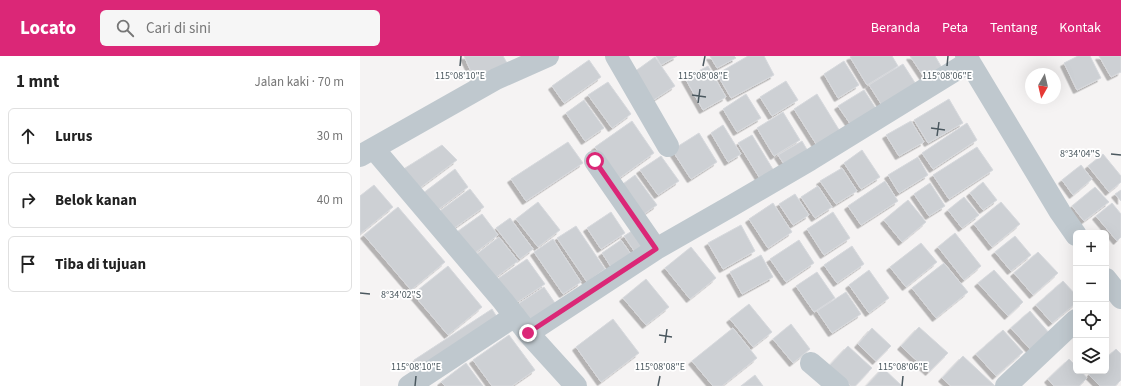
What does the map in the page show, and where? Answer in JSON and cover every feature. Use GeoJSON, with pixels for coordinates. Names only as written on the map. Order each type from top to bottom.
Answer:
{"type":"FeatureCollection","features":[{"type":"Feature","properties":{"kind":"street"},"geometry":{"type":"LineString","coordinates":[[548,56],[496,79],[367,153],[522,324],[576,386]]}},
{"type":"Feature","properties":{"kind":"street"},"geometry":{"type":"LineString","coordinates":[[616,56],[668,146]]}},
{"type":"Feature","properties":{"kind":"street"},"geometry":{"type":"LineString","coordinates":[[409,386],[656,249],[810,160],[968,59],[1060,212],[1073,231]]}},
{"type":"Feature","properties":{"kind":"street"},"geometry":{"type":"LineString","coordinates":[[595,161],[656,249]]}},
{"type":"Feature","properties":{"kind":"street"},"geometry":{"type":"LineString","coordinates":[[1006,386],[1073,323]]}},
{"type":"Feature","properties":{"kind":"street"},"geometry":{"type":"LineString","coordinates":[[811,362],[838,386]]}},
{"type":"Feature","properties":{"kind":"building"},"geometry":{"type":"Polygon","coordinates":[[[464,56],[503,56],[507,63],[474,78],[464,56]]]}},
{"type":"Feature","properties":{"kind":"building"},"geometry":{"type":"Polygon","coordinates":[[[656,56],[677,56],[661,65],[656,56]]]}},
{"type":"Feature","properties":{"kind":"building"},"geometry":{"type":"Polygon","coordinates":[[[710,56],[734,56],[736,58],[717,68],[710,56]]]}},
{"type":"Feature","properties":{"kind":"building"},"geometry":{"type":"Polygon","coordinates":[[[748,56],[764,56],[774,75],[731,98],[717,74],[748,56]]]}},
{"type":"Feature","properties":{"kind":"building"},"geometry":{"type":"Polygon","coordinates":[[[892,56],[898,66],[867,85],[850,57],[892,56]]]}},
{"type":"Feature","properties":{"kind":"building"},"geometry":{"type":"Polygon","coordinates":[[[910,56],[935,56],[945,73],[928,83],[910,56]]]}},
{"type":"Feature","properties":{"kind":"building"},"geometry":{"type":"Polygon","coordinates":[[[1078,56],[1090,56],[1101,78],[1077,90],[1064,63],[1078,56]]]}},
{"type":"Feature","properties":{"kind":"building"},"geometry":{"type":"Polygon","coordinates":[[[1099,56],[1121,56],[1121,72],[1111,77],[1099,56]]]}},
{"type":"Feature","properties":{"kind":"building"},"geometry":{"type":"Polygon","coordinates":[[[655,57],[675,86],[649,103],[630,75],[655,57]]]}},
{"type":"Feature","properties":{"kind":"building"},"geometry":{"type":"Polygon","coordinates":[[[589,60],[601,77],[564,103],[552,86],[589,60]]]}},
{"type":"Feature","properties":{"kind":"building"},"geometry":{"type":"Polygon","coordinates":[[[844,61],[859,85],[838,98],[824,74],[844,61]]]}},
{"type":"Feature","properties":{"kind":"building"},"geometry":{"type":"Polygon","coordinates":[[[903,64],[919,89],[885,110],[869,85],[903,64]]]}},
{"type":"Feature","properties":{"kind":"building"},"geometry":{"type":"Polygon","coordinates":[[[708,66],[726,97],[703,110],[685,78],[708,66]]]}},
{"type":"Feature","properties":{"kind":"building"},"geometry":{"type":"Polygon","coordinates":[[[786,81],[798,100],[772,116],[760,97],[786,81]]]}},
{"type":"Feature","properties":{"kind":"building"},"geometry":{"type":"Polygon","coordinates":[[[608,82],[631,114],[612,128],[588,95],[608,82]]]}},
{"type":"Feature","properties":{"kind":"building"},"geometry":{"type":"Polygon","coordinates":[[[864,90],[880,115],[855,131],[838,106],[864,90]]]}},
{"type":"Feature","properties":{"kind":"building"},"geometry":{"type":"Polygon","coordinates":[[[746,94],[761,118],[737,132],[723,109],[746,94]]]}},
{"type":"Feature","properties":{"kind":"building"},"geometry":{"type":"Polygon","coordinates":[[[817,94],[841,133],[818,147],[794,109],[817,94]]]}},
{"type":"Feature","properties":{"kind":"building"},"geometry":{"type":"Polygon","coordinates":[[[949,99],[963,123],[928,143],[914,120],[949,99]]]}},
{"type":"Feature","properties":{"kind":"building"},"geometry":{"type":"Polygon","coordinates":[[[584,100],[604,128],[585,141],[566,113],[584,100]]]}},
{"type":"Feature","properties":{"kind":"building"},"geometry":{"type":"Polygon","coordinates":[[[783,112],[800,140],[774,156],[757,128],[783,112]]]}},
{"type":"Feature","properties":{"kind":"building"},"geometry":{"type":"Polygon","coordinates":[[[632,121],[654,153],[618,179],[595,147],[632,121]]]}},
{"type":"Feature","properties":{"kind":"building"},"geometry":{"type":"Polygon","coordinates":[[[911,121],[924,142],[899,156],[886,135],[911,121]]]}},
{"type":"Feature","properties":{"kind":"building"},"geometry":{"type":"Polygon","coordinates":[[[967,123],[977,140],[933,169],[922,153],[967,123]]]}},
{"type":"Feature","properties":{"kind":"building"},"geometry":{"type":"Polygon","coordinates":[[[723,125],[741,154],[728,162],[711,133],[723,125]]]}},
{"type":"Feature","properties":{"kind":"building"},"geometry":{"type":"Polygon","coordinates":[[[699,133],[717,162],[691,179],[672,150],[699,133]]]}},
{"type":"Feature","properties":{"kind":"building"},"geometry":{"type":"Polygon","coordinates":[[[752,135],[774,171],[761,180],[738,143],[752,135]]]}},
{"type":"Feature","properties":{"kind":"building"},"geometry":{"type":"Polygon","coordinates":[[[802,141],[809,153],[786,167],[778,155],[802,141]]]}},
{"type":"Feature","properties":{"kind":"building"},"geometry":{"type":"Polygon","coordinates":[[[568,142],[583,163],[526,201],[511,179],[568,142]]]}},
{"type":"Feature","properties":{"kind":"building"},"geometry":{"type":"Polygon","coordinates":[[[442,145],[457,160],[417,190],[402,170],[442,145]]]}},
{"type":"Feature","properties":{"kind":"building"},"geometry":{"type":"Polygon","coordinates":[[[977,147],[993,170],[949,199],[933,175],[977,147]]]}},
{"type":"Feature","properties":{"kind":"building"},"geometry":{"type":"Polygon","coordinates":[[[862,150],[880,177],[861,189],[844,163],[862,150]]]}},
{"type":"Feature","properties":{"kind":"building"},"geometry":{"type":"Polygon","coordinates":[[[1103,154],[1121,176],[1121,182],[1109,192],[1088,166],[1103,154]]]}},
{"type":"Feature","properties":{"kind":"building"},"geometry":{"type":"Polygon","coordinates":[[[661,156],[679,181],[658,195],[640,170],[661,156]]]}},
{"type":"Feature","properties":{"kind":"building"},"geometry":{"type":"Polygon","coordinates":[[[918,157],[928,175],[899,193],[888,175],[918,157]]]}},
{"type":"Feature","properties":{"kind":"building"},"geometry":{"type":"Polygon","coordinates":[[[1081,165],[1092,179],[1073,195],[1062,180],[1081,165]]]}},
{"type":"Feature","properties":{"kind":"building"},"geometry":{"type":"Polygon","coordinates":[[[842,168],[857,191],[836,204],[820,181],[842,168]]]}},
{"type":"Feature","properties":{"kind":"building"},"geometry":{"type":"Polygon","coordinates":[[[455,169],[468,187],[435,212],[422,194],[455,169]]]}},
{"type":"Feature","properties":{"kind":"building"},"geometry":{"type":"Polygon","coordinates":[[[635,175],[657,205],[641,216],[619,187],[635,175]]]}},
{"type":"Feature","properties":{"kind":"building"},"geometry":{"type":"Polygon","coordinates":[[[885,181],[898,201],[861,225],[848,206],[885,181]]]}},
{"type":"Feature","properties":{"kind":"building"},"geometry":{"type":"Polygon","coordinates":[[[983,182],[997,200],[983,210],[970,193],[983,182]]]}},
{"type":"Feature","properties":{"kind":"building"},"geometry":{"type":"Polygon","coordinates":[[[930,183],[945,206],[929,216],[914,194],[930,183]]]}},
{"type":"Feature","properties":{"kind":"building"},"geometry":{"type":"Polygon","coordinates":[[[374,185],[393,207],[360,234],[360,196],[374,185]]]}},
{"type":"Feature","properties":{"kind":"building"},"geometry":{"type":"Polygon","coordinates":[[[818,186],[832,207],[815,218],[801,197],[818,186]]]}},
{"type":"Feature","properties":{"kind":"building"},"geometry":{"type":"Polygon","coordinates":[[[1095,187],[1109,202],[1084,221],[1072,206],[1095,187]]]}},
{"type":"Feature","properties":{"kind":"building"},"geometry":{"type":"Polygon","coordinates":[[[470,189],[484,207],[450,231],[437,213],[470,189]]]}},
{"type":"Feature","properties":{"kind":"building"},"geometry":{"type":"Polygon","coordinates":[[[1121,190],[1121,201],[1115,194],[1121,190]]]}},
{"type":"Feature","properties":{"kind":"building"},"geometry":{"type":"Polygon","coordinates":[[[795,194],[809,215],[793,225],[779,204],[795,194]]]}},
{"type":"Feature","properties":{"kind":"building"},"geometry":{"type":"Polygon","coordinates":[[[964,197],[979,215],[962,228],[948,210],[964,197]]]}},
{"type":"Feature","properties":{"kind":"building"},"geometry":{"type":"Polygon","coordinates":[[[908,200],[926,222],[902,242],[884,220],[908,200]]]}},
{"type":"Feature","properties":{"kind":"building"},"geometry":{"type":"Polygon","coordinates":[[[538,202],[560,230],[538,247],[516,219],[538,202]]]}},
{"type":"Feature","properties":{"kind":"building"},"geometry":{"type":"Polygon","coordinates":[[[1001,202],[1020,224],[992,247],[974,224],[1001,202]]]}},
{"type":"Feature","properties":{"kind":"building"},"geometry":{"type":"Polygon","coordinates":[[[773,203],[792,232],[768,248],[749,219],[773,203]]]}},
{"type":"Feature","properties":{"kind":"building"},"geometry":{"type":"Polygon","coordinates":[[[1112,203],[1121,214],[1121,237],[1117,241],[1109,230],[1096,216],[1112,203]]]}},
{"type":"Feature","properties":{"kind":"building"},"geometry":{"type":"Polygon","coordinates":[[[398,207],[445,262],[411,290],[364,235],[398,207]]]}},
{"type":"Feature","properties":{"kind":"building"},"geometry":{"type":"Polygon","coordinates":[[[611,212],[625,233],[601,249],[587,228],[611,212]]]}},
{"type":"Feature","properties":{"kind":"building"},"geometry":{"type":"Polygon","coordinates":[[[833,212],[850,238],[824,255],[807,229],[833,212]]]}},
{"type":"Feature","properties":{"kind":"building"},"geometry":{"type":"Polygon","coordinates":[[[482,214],[498,235],[471,256],[454,234],[482,214]]]}},
{"type":"Feature","properties":{"kind":"building"},"geometry":{"type":"Polygon","coordinates":[[[510,218],[533,249],[520,259],[496,228],[510,218]]]}},
{"type":"Feature","properties":{"kind":"building"},"geometry":{"type":"Polygon","coordinates":[[[741,225],[755,251],[723,269],[708,243],[741,225]]]}},
{"type":"Feature","properties":{"kind":"building"},"geometry":{"type":"Polygon","coordinates":[[[576,226],[605,269],[587,282],[557,238],[576,226]]]}},
{"type":"Feature","properties":{"kind":"building"},"geometry":{"type":"Polygon","coordinates":[[[635,229],[650,250],[639,258],[624,236],[635,229]]]}},
{"type":"Feature","properties":{"kind":"building"},"geometry":{"type":"Polygon","coordinates":[[[955,233],[981,266],[964,280],[938,247],[955,233]]]}},
{"type":"Feature","properties":{"kind":"building"},"geometry":{"type":"Polygon","coordinates":[[[1015,236],[1031,255],[1011,271],[995,252],[1015,236]]]}},
{"type":"Feature","properties":{"kind":"building"},"geometry":{"type":"Polygon","coordinates":[[[499,237],[518,261],[491,281],[473,257],[499,237]]]}},
{"type":"Feature","properties":{"kind":"building"},"geometry":{"type":"Polygon","coordinates":[[[553,239],[581,282],[563,294],[534,252],[553,239]]]}},
{"type":"Feature","properties":{"kind":"building"},"geometry":{"type":"Polygon","coordinates":[[[621,240],[633,257],[613,270],[602,253],[621,240]]]}},
{"type":"Feature","properties":{"kind":"building"},"geometry":{"type":"Polygon","coordinates":[[[799,240],[814,263],[786,282],[770,259],[799,240]]]}},
{"type":"Feature","properties":{"kind":"building"},"geometry":{"type":"Polygon","coordinates":[[[921,243],[937,262],[906,287],[890,267],[921,243]]]}},
{"type":"Feature","properties":{"kind":"building"},"geometry":{"type":"Polygon","coordinates":[[[852,246],[864,264],[837,283],[824,265],[852,246]]]}},
{"type":"Feature","properties":{"kind":"building"},"geometry":{"type":"Polygon","coordinates":[[[691,247],[716,278],[690,299],[665,268],[691,247]]]}},
{"type":"Feature","properties":{"kind":"building"},"geometry":{"type":"Polygon","coordinates":[[[1038,252],[1058,273],[1033,295],[1014,273],[1038,252]]]}},
{"type":"Feature","properties":{"kind":"building"},"geometry":{"type":"Polygon","coordinates":[[[761,255],[773,277],[742,294],[730,272],[761,255]]]}},
{"type":"Feature","properties":{"kind":"building"},"geometry":{"type":"Polygon","coordinates":[[[527,259],[545,284],[510,307],[493,282],[527,259]]]}},
{"type":"Feature","properties":{"kind":"building"},"geometry":{"type":"Polygon","coordinates":[[[944,263],[968,292],[936,318],[912,288],[944,263]]]}},
{"type":"Feature","properties":{"kind":"building"},"geometry":{"type":"Polygon","coordinates":[[[448,266],[482,307],[448,335],[413,294],[448,266]]]}},
{"type":"Feature","properties":{"kind":"building"},"geometry":{"type":"Polygon","coordinates":[[[869,270],[889,298],[869,313],[849,285],[869,270]]]}},
{"type":"Feature","properties":{"kind":"building"},"geometry":{"type":"Polygon","coordinates":[[[994,270],[1023,302],[1008,316],[978,283],[994,270]]]}},
{"type":"Feature","properties":{"kind":"building"},"geometry":{"type":"Polygon","coordinates":[[[817,272],[835,298],[814,312],[796,286],[817,272]]]}},
{"type":"Feature","properties":{"kind":"building"},"geometry":{"type":"Polygon","coordinates":[[[646,279],[669,307],[646,325],[623,298],[646,279]]]}},
{"type":"Feature","properties":{"kind":"building"},"geometry":{"type":"Polygon","coordinates":[[[1063,281],[1073,292],[1073,306],[1052,323],[1036,305],[1063,281]]]}},
{"type":"Feature","properties":{"kind":"building"},"geometry":{"type":"Polygon","coordinates":[[[544,287],[557,306],[525,328],[512,308],[544,287]]]}},
{"type":"Feature","properties":{"kind":"building"},"geometry":{"type":"Polygon","coordinates":[[[846,292],[861,314],[832,333],[817,311],[846,292]]]}},
{"type":"Feature","properties":{"kind":"building"},"geometry":{"type":"Polygon","coordinates":[[[749,304],[772,332],[753,347],[730,319],[749,304]]]}},
{"type":"Feature","properties":{"kind":"building"},"geometry":{"type":"Polygon","coordinates":[[[492,309],[500,322],[422,374],[414,360],[492,309]]]}},
{"type":"Feature","properties":{"kind":"building"},"geometry":{"type":"Polygon","coordinates":[[[1030,311],[1050,334],[1031,350],[1011,328],[1030,311]]]}},
{"type":"Feature","properties":{"kind":"building"},"geometry":{"type":"Polygon","coordinates":[[[613,319],[639,353],[601,382],[576,347],[613,319]]]}},
{"type":"Feature","properties":{"kind":"building"},"geometry":{"type":"Polygon","coordinates":[[[791,324],[810,349],[793,363],[773,339],[791,324]]]}},
{"type":"Feature","properties":{"kind":"building"},"geometry":{"type":"Polygon","coordinates":[[[919,327],[948,353],[929,372],[901,346],[919,327]]]}},
{"type":"Feature","properties":{"kind":"building"},"geometry":{"type":"Polygon","coordinates":[[[733,328],[757,358],[722,386],[713,386],[692,361],[733,328]]]}},
{"type":"Feature","properties":{"kind":"building"},"geometry":{"type":"Polygon","coordinates":[[[872,328],[891,346],[876,361],[858,344],[872,328]]]}},
{"type":"Feature","properties":{"kind":"building"},"geometry":{"type":"Polygon","coordinates":[[[1003,330],[1023,352],[996,376],[976,354],[1003,330]]]}},
{"type":"Feature","properties":{"kind":"building"},"geometry":{"type":"Polygon","coordinates":[[[509,335],[535,370],[512,386],[492,386],[473,360],[509,335]]]}},
{"type":"Feature","properties":{"kind":"building"},"geometry":{"type":"Polygon","coordinates":[[[848,346],[872,368],[855,386],[851,386],[829,366],[848,346]]]}},
{"type":"Feature","properties":{"kind":"building"},"geometry":{"type":"Polygon","coordinates":[[[1116,349],[1121,354],[1121,380],[1115,386],[1100,386],[1089,375],[1109,374],[1109,355],[1116,349]]]}},
{"type":"Feature","properties":{"kind":"building"},"geometry":{"type":"Polygon","coordinates":[[[963,356],[995,386],[951,386],[942,378],[963,356]]]}},
{"type":"Feature","properties":{"kind":"building"},"geometry":{"type":"Polygon","coordinates":[[[1069,359],[1073,363],[1073,374],[1084,374],[1087,378],[1079,386],[1054,386],[1048,379],[1069,359]]]}},
{"type":"Feature","properties":{"kind":"building"},"geometry":{"type":"Polygon","coordinates":[[[466,363],[483,386],[445,386],[441,382],[466,363]]]}},
{"type":"Feature","properties":{"kind":"building"},"geometry":{"type":"Polygon","coordinates":[[[883,368],[902,386],[866,386],[883,368]]]}},
{"type":"Feature","properties":{"kind":"building"},"geometry":{"type":"Polygon","coordinates":[[[755,375],[763,386],[741,386],[755,375]]]}},
{"type":"Feature","properties":{"kind":"route"},"geometry":{"type":"LineString","coordinates":[[528,333],[656,249],[595,161]]}}]}
